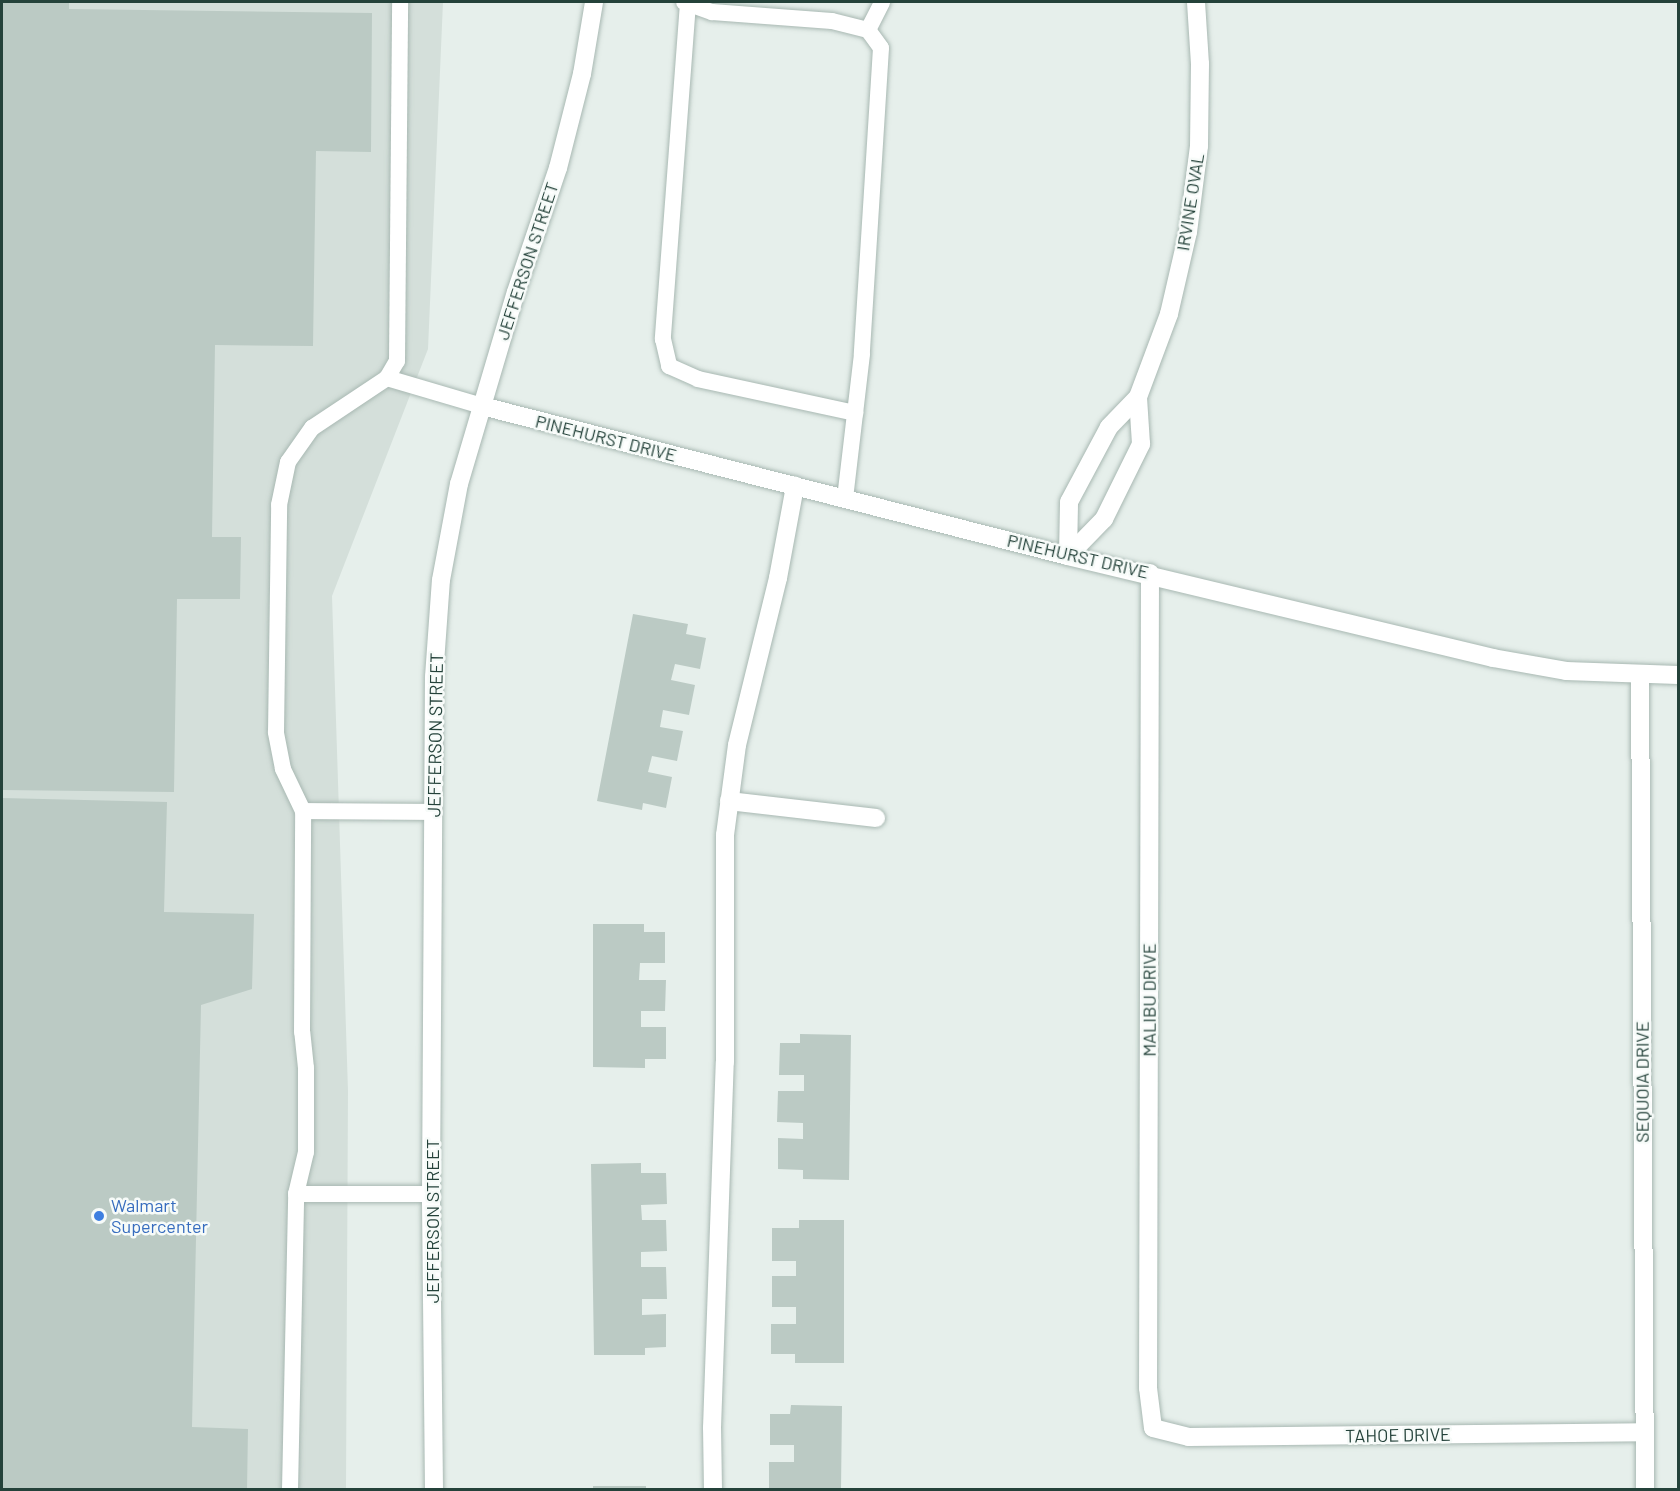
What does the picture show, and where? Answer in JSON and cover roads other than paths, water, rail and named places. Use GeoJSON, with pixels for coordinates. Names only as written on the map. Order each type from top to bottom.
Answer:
{"type":"FeatureCollection","features":[{"type":"Feature","properties":{"kind":"street","name":"JEFFERSON STREET"},"geometry":{"type":"LineString","coordinates":[[434,1490],[431,1194],[434,677],[441,580],[459,484],[558,168],[582,74],[594,2]]}},
{"type":"Feature","properties":{"kind":"street","name":"IRVINE OVAL"},"geometry":{"type":"LineString","coordinates":[[1068,556],[1104,519],[1141,444],[1138,397],[1168,314],[1188,232],[1198,146],[1200,64],[1196,2]]}},
{"type":"Feature","properties":{"kind":"street","name":"IRVINE OVAL"},"geometry":{"type":"LineString","coordinates":[[1068,556],[1069,502],[1109,427],[1138,397]]}},
{"type":"Feature","properties":{"kind":"street","name":"PINEHURST DRIVE"},"geometry":{"type":"LineString","coordinates":[[482,406],[1068,556],[1150,573],[1493,658],[1566,670],[1678,675]]}},
{"type":"Feature","properties":{"kind":"street"},"geometry":{"type":"LineString","coordinates":[[713,1490],[712,1428],[724,1062],[724,835],[737,745],[778,578],[795,486]]}},
{"type":"Feature","properties":{"kind":"street","name":"MALIBU DRIVE"},"geometry":{"type":"LineString","coordinates":[[1150,573],[1148,1388],[1154,1428]]}},
{"type":"Feature","properties":{"kind":"street","name":"SEQUOIA DRIVE"},"geometry":{"type":"LineString","coordinates":[[1640,675],[1645,1490]]}},
{"type":"Feature","properties":{"kind":"street"},"geometry":{"type":"LineString","coordinates":[[729,801],[876,818]]}},
{"type":"Feature","properties":{"kind":"street","name":"TAHOE DRIVE"},"geometry":{"type":"LineString","coordinates":[[1154,1428],[1188,1437],[1644,1432]]}},
{"type":"Feature","properties":{"kind":"lane"},"geometry":{"type":"LineString","coordinates":[[290,1490],[296,1194],[306,1152],[303,811],[283,769],[276,732],[279,505],[288,462],[312,428],[387,378],[397,361],[400,2]]}},
{"type":"Feature","properties":{"kind":"lane"},"geometry":{"type":"LineString","coordinates":[[845,499],[855,413],[881,48],[868,30],[832,21],[712,12],[686,2],[663,339],[669,366],[698,379],[855,413]]}},
{"type":"Feature","properties":{"kind":"lane"},"geometry":{"type":"LineString","coordinates":[[868,30],[882,2]]}},
{"type":"Feature","properties":{"kind":"lane"},"geometry":{"type":"LineString","coordinates":[[387,378],[482,406]]}},
{"type":"Feature","properties":{"kind":"lane"},"geometry":{"type":"LineString","coordinates":[[303,811],[433,812]]}},
{"type":"Feature","properties":{"kind":"lane"},"geometry":{"type":"LineString","coordinates":[[296,1194],[431,1194]]}},
{"type":"Feature","properties":{"kind":"place","name":"Walmart Supercenter"},"geometry":{"type":"Point","coordinates":[99,1216]}}]}
